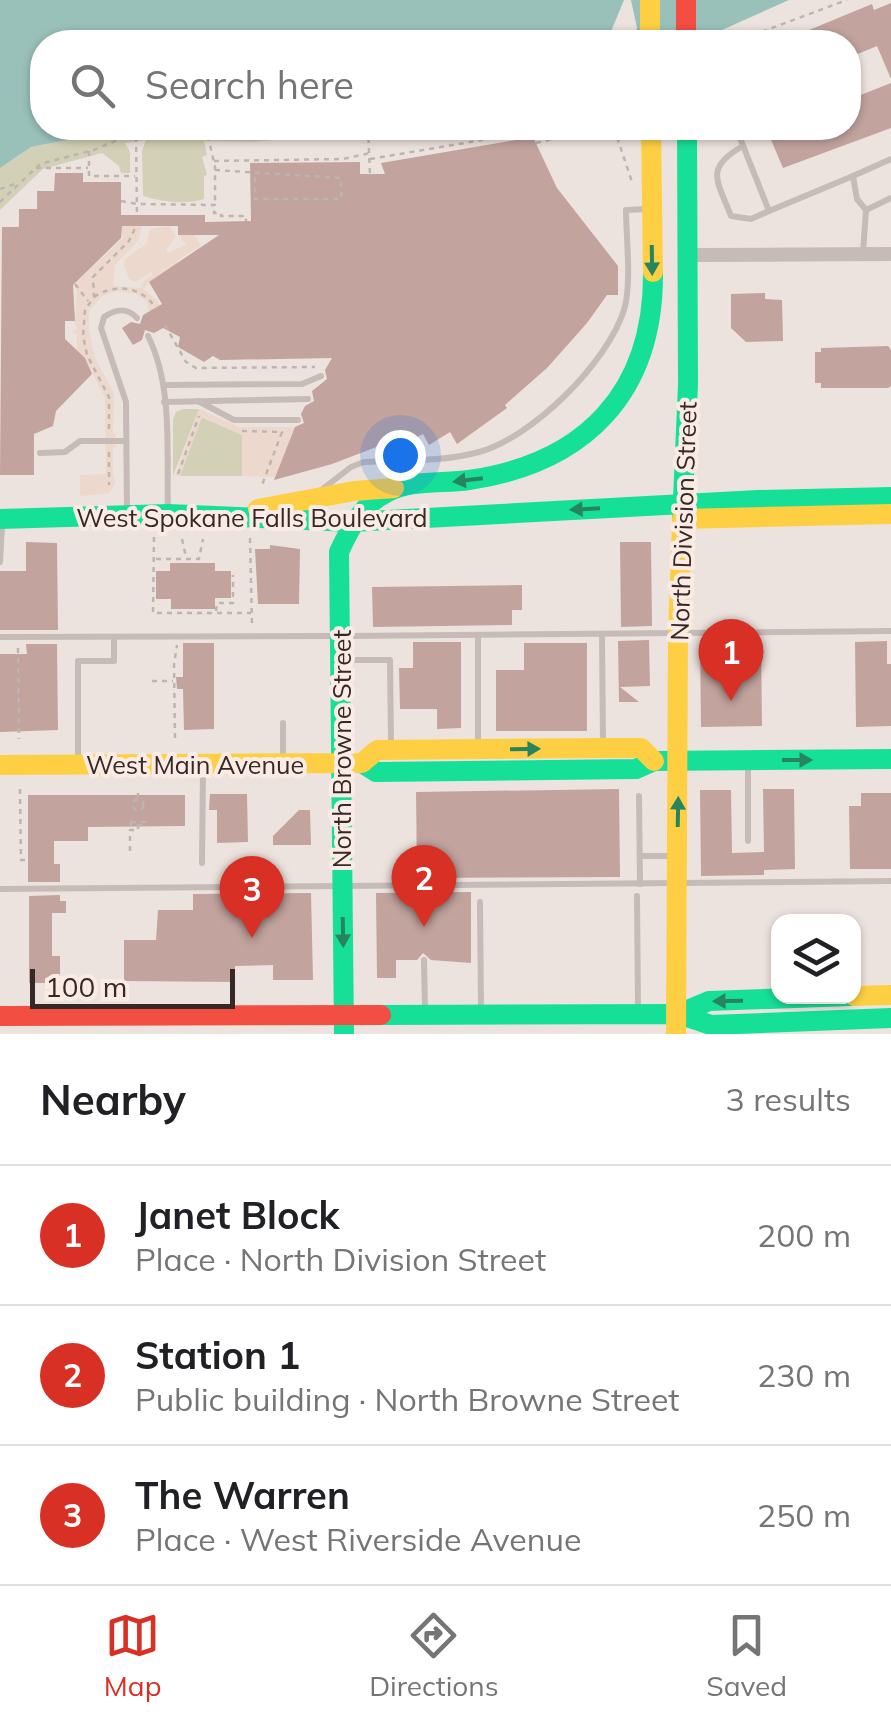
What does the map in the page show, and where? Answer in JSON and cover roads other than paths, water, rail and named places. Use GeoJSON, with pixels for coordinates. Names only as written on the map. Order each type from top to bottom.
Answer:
{"type":"FeatureCollection","features":[{"type":"Feature","properties":{"kind":"main road"},"geometry":{"type":"LineString","coordinates":[[650,0],[650,30]]}},
{"type":"Feature","properties":{"kind":"main road"},"geometry":{"type":"LineString","coordinates":[[686,0],[686,30]]}},
{"type":"Feature","properties":{"kind":"main road"},"geometry":{"type":"LineString","coordinates":[[226,514],[524,470],[560,455],[605,420],[626,392],[649,328],[653,296],[651,140]]}},
{"type":"Feature","properties":{"kind":"main road","name":"North Division Street"},"geometry":{"type":"LineString","coordinates":[[677,1024],[678,634],[689,255],[687,140]]}},
{"type":"Feature","properties":{"kind":"main road"},"geometry":{"type":"LineString","coordinates":[[352,522],[366,505],[394,488]]}},
{"type":"Feature","properties":{"kind":"main road"},"geometry":{"type":"LineString","coordinates":[[682,512],[891,497]]}},
{"type":"Feature","properties":{"kind":"main road"},"geometry":{"type":"LineString","coordinates":[[682,512],[891,514]]}},
{"type":"Feature","properties":{"kind":"main road","name":"West Spokane Falls Boulevard"},"geometry":{"type":"LineString","coordinates":[[1,519],[226,514],[352,522],[682,512]]}},
{"type":"Feature","properties":{"kind":"main road","name":"North Browne Street"},"geometry":{"type":"LineString","coordinates":[[344,1024],[342,886],[352,763],[341,660],[339,552],[352,522]]}},
{"type":"Feature","properties":{"kind":"main road","name":"West Main Avenue"},"geometry":{"type":"LineString","coordinates":[[0,766],[352,763],[377,750],[604,748],[640,748],[654,761],[891,759]]}},
{"type":"Feature","properties":{"kind":"main road"},"geometry":{"type":"LineString","coordinates":[[352,763],[376,772],[636,769],[654,761]]}},
{"type":"Feature","properties":{"kind":"main road"},"geometry":{"type":"LineString","coordinates":[[861,996],[891,995]]}},
{"type":"Feature","properties":{"kind":"main road"},"geometry":{"type":"LineString","coordinates":[[677,1024],[709,1001],[771,999]]}},
{"type":"Feature","properties":{"kind":"main road"},"geometry":{"type":"LineString","coordinates":[[5,1022],[344,1024],[425,1014],[638,1014],[677,1024],[710,1025],[891,1018]]}},
{"type":"Feature","properties":{"kind":"street"},"geometry":{"type":"LineString","coordinates":[[689,255],[891,254]]}},
{"type":"Feature","properties":{"kind":"lane"},"geometry":{"type":"LineString","coordinates":[[741,140],[770,211]]}},
{"type":"Feature","properties":{"kind":"lane"},"geometry":{"type":"LineString","coordinates":[[743,146],[724,156],[717,165],[716,177],[731,216],[751,219],[891,159]]}},
{"type":"Feature","properties":{"kind":"lane"},"geometry":{"type":"LineString","coordinates":[[853,176],[856,199],[866,210],[863,254]]}},
{"type":"Feature","properties":{"kind":"lane"},"geometry":{"type":"LineString","coordinates":[[866,210],[891,198]]}},
{"type":"Feature","properties":{"kind":"lane"},"geometry":{"type":"LineString","coordinates":[[312,499],[351,466],[478,452],[497,445],[553,408],[595,365],[624,312],[626,210],[652,209]]}},
{"type":"Feature","properties":{"kind":"lane"},"geometry":{"type":"LineString","coordinates":[[127,514],[122,386],[101,328],[104,317],[114,310],[126,310],[137,318]]}},
{"type":"Feature","properties":{"kind":"lane"},"geometry":{"type":"LineString","coordinates":[[148,336],[164,385],[168,514]]}},
{"type":"Feature","properties":{"kind":"lane"},"geometry":{"type":"LineString","coordinates":[[164,385],[302,384],[321,376]]}},
{"type":"Feature","properties":{"kind":"lane"},"geometry":{"type":"LineString","coordinates":[[164,402],[308,399]]}},
{"type":"Feature","properties":{"kind":"lane"},"geometry":{"type":"LineString","coordinates":[[197,401],[234,420],[298,420]]}},
{"type":"Feature","properties":{"kind":"lane"},"geometry":{"type":"LineString","coordinates":[[40,452],[65,452],[80,440],[126,441]]}},
{"type":"Feature","properties":{"kind":"lane"},"geometry":{"type":"LineString","coordinates":[[0,562],[1,519]]}},
{"type":"Feature","properties":{"kind":"lane"},"geometry":{"type":"LineString","coordinates":[[0,637],[891,631]]}},
{"type":"Feature","properties":{"kind":"lane"},"geometry":{"type":"LineString","coordinates":[[602,635],[604,748]]}},
{"type":"Feature","properties":{"kind":"lane"},"geometry":{"type":"LineString","coordinates":[[478,636],[478,749]]}},
{"type":"Feature","properties":{"kind":"lane"},"geometry":{"type":"LineString","coordinates":[[78,765],[78,661],[114,661],[114,637]]}},
{"type":"Feature","properties":{"kind":"lane"},"geometry":{"type":"LineString","coordinates":[[341,660],[390,660],[390,750]]}},
{"type":"Feature","properties":{"kind":"lane"},"geometry":{"type":"LineString","coordinates":[[283,723],[283,763]]}},
{"type":"Feature","properties":{"kind":"lane"},"geometry":{"type":"LineString","coordinates":[[748,760],[748,841]]}},
{"type":"Feature","properties":{"kind":"lane"},"geometry":{"type":"LineString","coordinates":[[202,863],[203,764]]}},
{"type":"Feature","properties":{"kind":"lane"},"geometry":{"type":"LineString","coordinates":[[639,796],[640,884]]}},
{"type":"Feature","properties":{"kind":"lane"},"geometry":{"type":"LineString","coordinates":[[640,856],[678,856]]}},
{"type":"Feature","properties":{"kind":"lane"},"geometry":{"type":"LineString","coordinates":[[0,889],[891,881]]}},
{"type":"Feature","properties":{"kind":"lane"},"geometry":{"type":"LineString","coordinates":[[637,896],[638,1014]]}},
{"type":"Feature","properties":{"kind":"lane"},"geometry":{"type":"LineString","coordinates":[[480,902],[481,1014]]}},
{"type":"Feature","properties":{"kind":"lane"},"geometry":{"type":"LineString","coordinates":[[424,960],[425,1014]]}},
{"type":"Feature","properties":{"kind":"water"},"geometry":{"type":"Polygon","coordinates":[[[0,0],[624,0],[612,30],[30,30],[30,140],[67,140],[31,147],[0,168],[0,0]]]}},
{"type":"Feature","properties":{"kind":"water"},"geometry":{"type":"Polygon","coordinates":[[[631,0],[789,0],[722,30],[637,28],[631,0]]]}},
{"type":"Feature","properties":{"kind":"place","name":"Janet Block"},"geometry":{"type":"Point","coordinates":[731,701]}},
{"type":"Feature","properties":{"kind":"place","name":"Station 1"},"geometry":{"type":"Point","coordinates":[424,927]}},
{"type":"Feature","properties":{"kind":"place","name":"The Warren"},"geometry":{"type":"Point","coordinates":[252,938]}}]}
